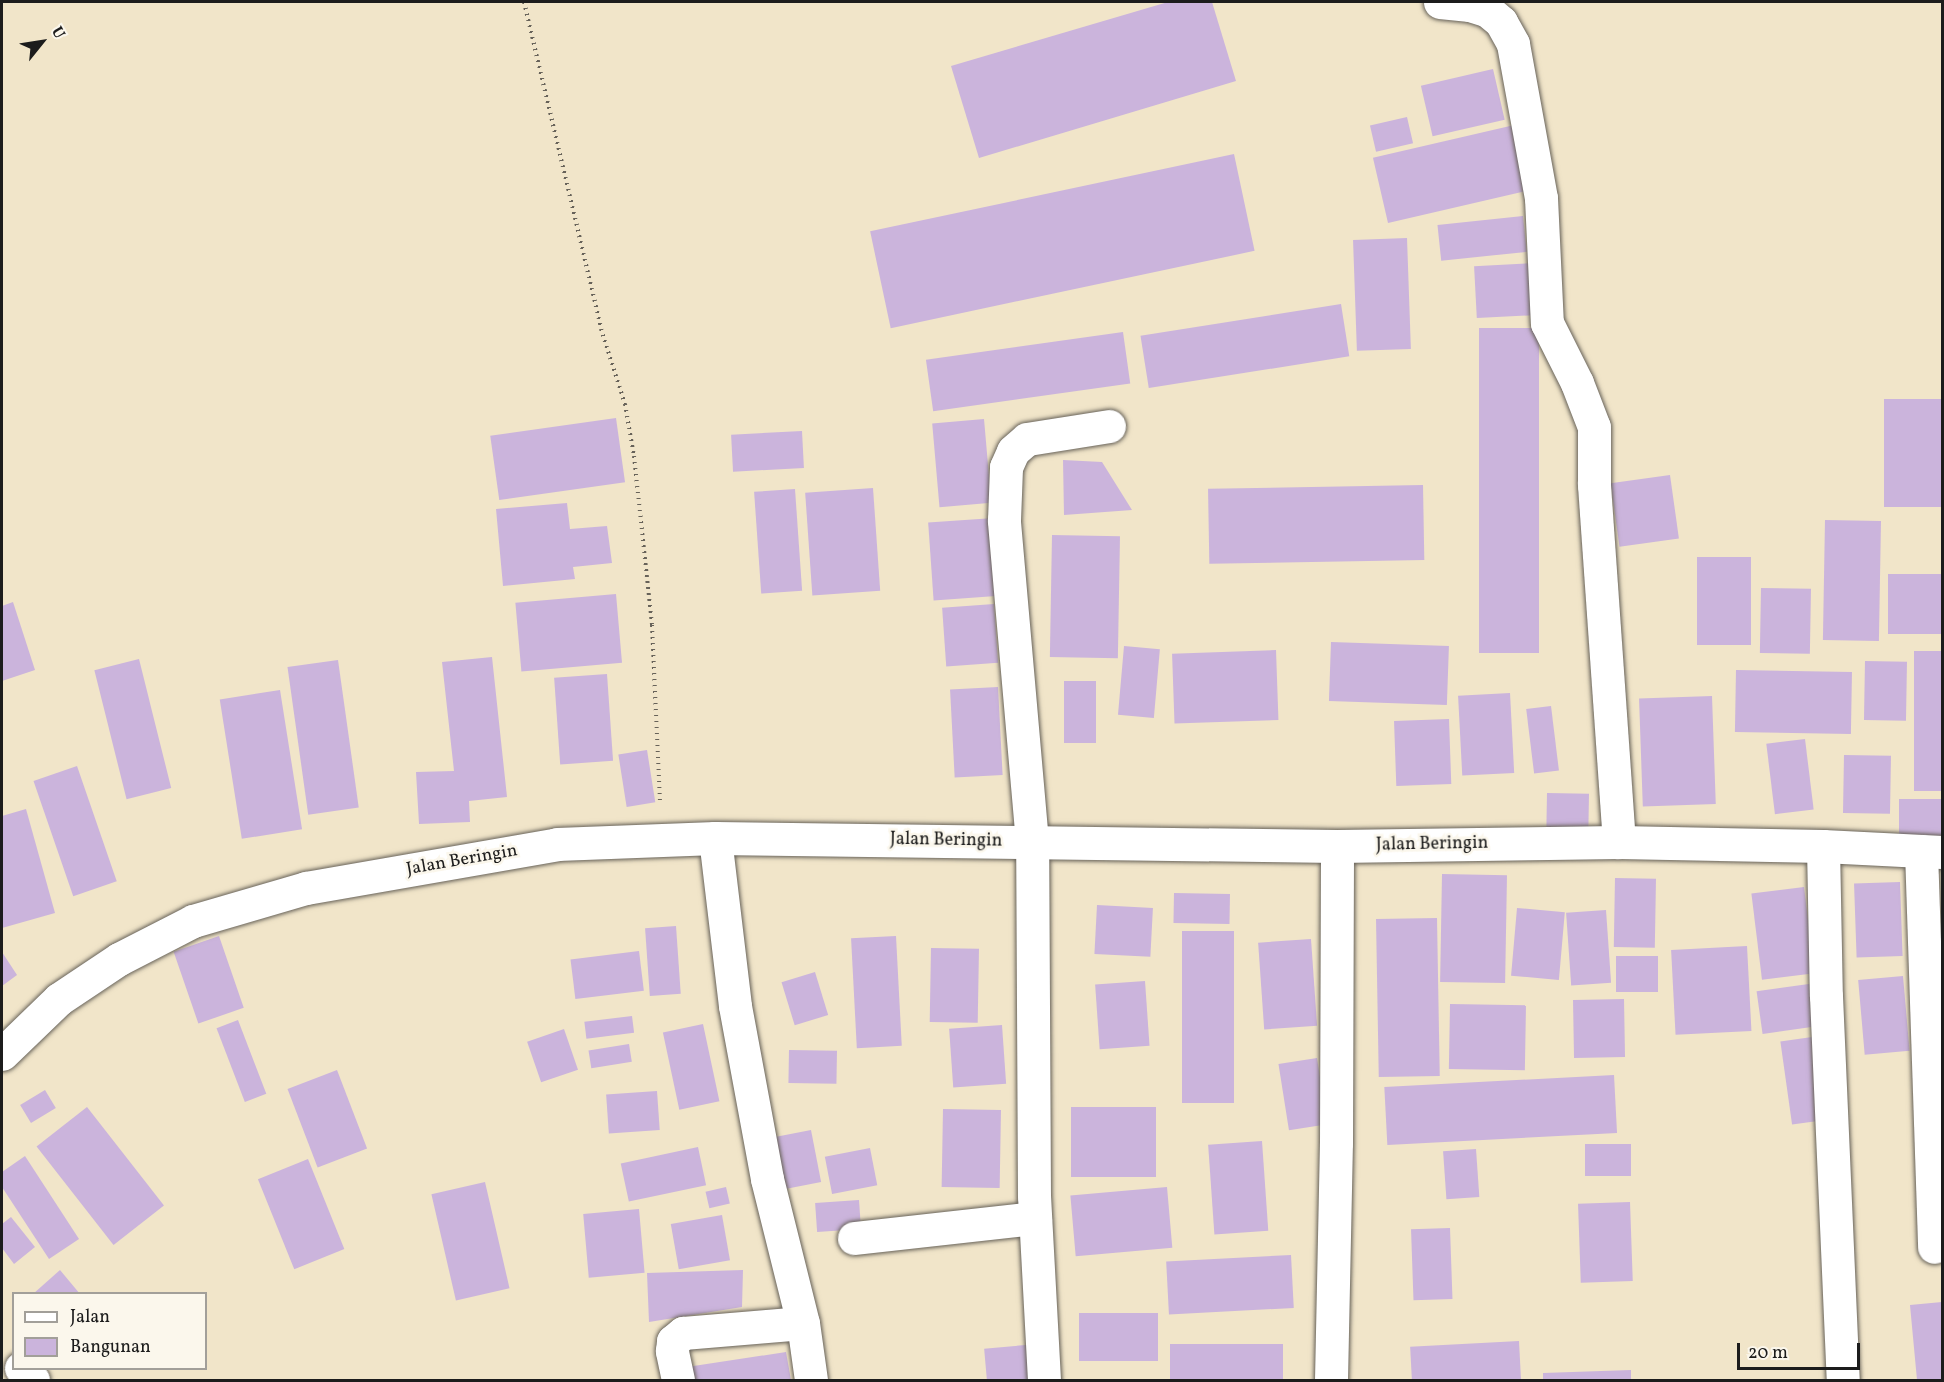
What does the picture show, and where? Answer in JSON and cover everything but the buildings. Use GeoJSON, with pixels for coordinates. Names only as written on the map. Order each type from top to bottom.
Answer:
{"type":"FeatureCollection","features":[{"type":"Feature","properties":{"kind":"street"},"geometry":{"type":"LineString","coordinates":[[1440,2],[1470,5],[1488,12],[1501,22],[1513,44],[1541,198],[1546,323],[1577,383],[1594,426],[1594,485],[1619,842]]}},
{"type":"Feature","properties":{"kind":"street"},"geometry":{"type":"LineString","coordinates":[[1044,1380],[1035,1218],[1032,842],[1004,520],[1006,467],[1013,451],[1027,440],[1109,426]]}},
{"type":"Feature","properties":{"kind":"street","name":"Jalan Beringin"},"geometry":{"type":"LineString","coordinates":[[2,1054],[59,999],[118,959],[193,921],[306,888],[557,844],[715,838],[1337,846],[1619,842],[1823,846],[1932,851]]}},
{"type":"Feature","properties":{"kind":"street"},"geometry":{"type":"LineString","coordinates":[[715,838],[735,1006],[768,1179],[803,1323],[811,1380]]}},
{"type":"Feature","properties":{"kind":"street"},"geometry":{"type":"LineString","coordinates":[[1331,1380],[1336,1143],[1337,846]]}},
{"type":"Feature","properties":{"kind":"street"},"geometry":{"type":"LineString","coordinates":[[1823,846],[1826,996],[1843,1380]]}},
{"type":"Feature","properties":{"kind":"street"},"geometry":{"type":"LineString","coordinates":[[1932,851],[1934,1247]]}},
{"type":"Feature","properties":{"kind":"street"},"geometry":{"type":"LineString","coordinates":[[854,1238],[1035,1218]]}},
{"type":"Feature","properties":{"kind":"street"},"geometry":{"type":"LineString","coordinates":[[678,1380],[672,1351],[673,1341],[683,1333],[803,1323]]}},
{"type":"Feature","properties":{"kind":"path"},"geometry":{"type":"LineString","coordinates":[[524,2],[601,329],[625,404],[634,456],[652,625],[662,785],[658,839]]}}]}
